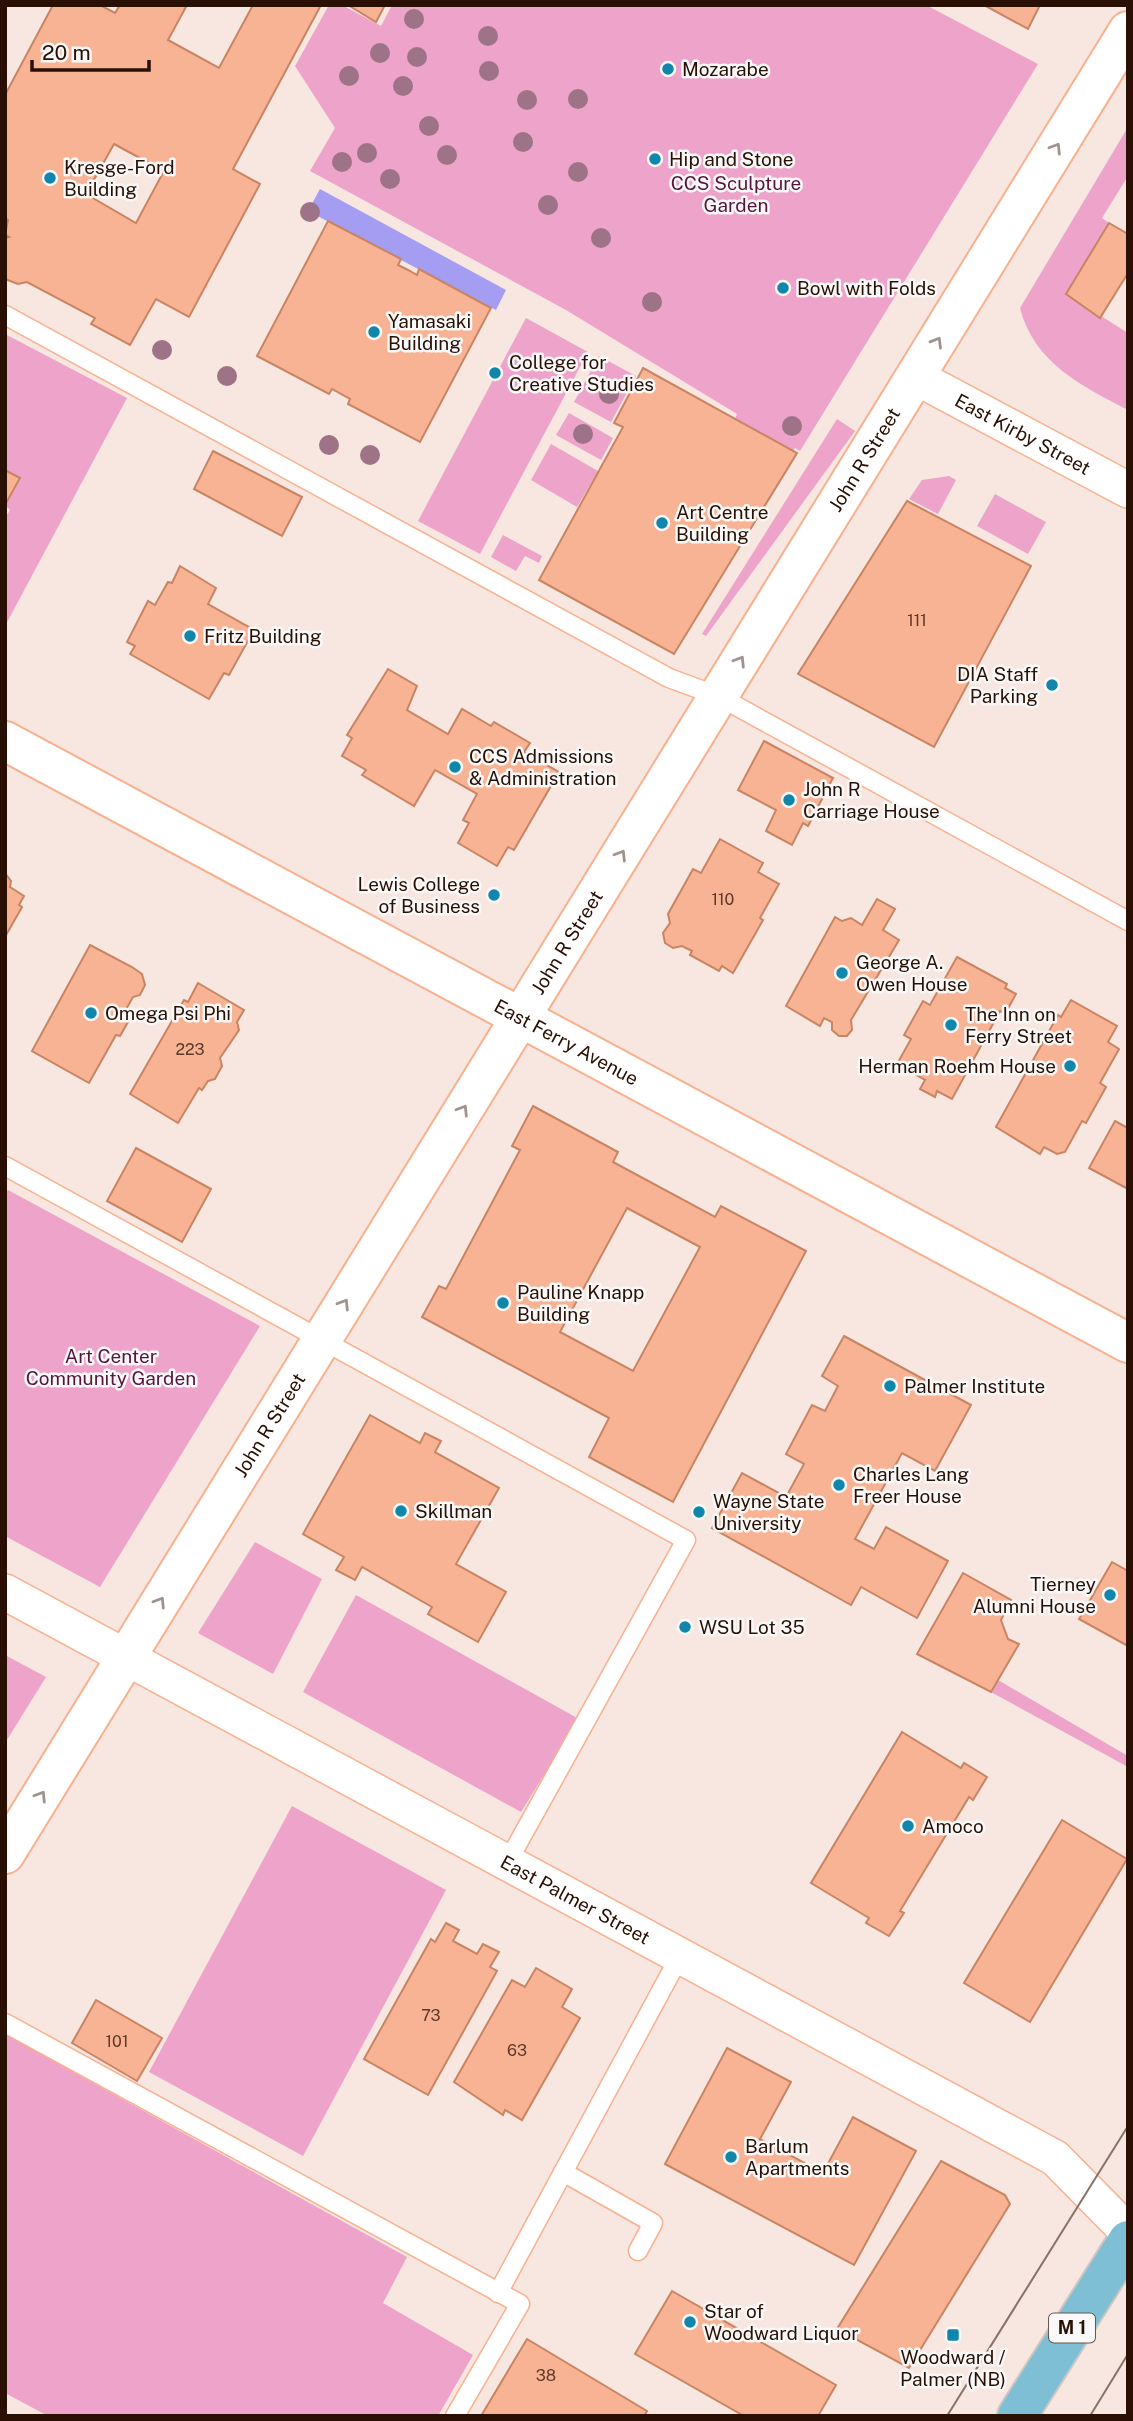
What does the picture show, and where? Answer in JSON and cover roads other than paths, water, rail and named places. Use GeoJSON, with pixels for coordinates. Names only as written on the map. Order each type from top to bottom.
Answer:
{"type":"FeatureCollection","features":[{"type":"Feature","properties":{"kind":"main road","name":"M 1"},"geometry":{"type":"LineString","coordinates":[[1017,2416],[1128,2240]]}},
{"type":"Feature","properties":{"kind":"street","name":"John R Street"},"geometry":{"type":"LineString","coordinates":[[5,1854],[1128,31]]}},
{"type":"Feature","properties":{"kind":"street","name":"East Kirby Street"},"geometry":{"type":"LineString","coordinates":[[916,377],[1128,491]]}},
{"type":"Feature","properties":{"kind":"street","name":"East Ferry Avenue"},"geometry":{"type":"LineString","coordinates":[[5,741],[1128,1343]]}},
{"type":"Feature","properties":{"kind":"street","name":"East Palmer Street"},"geometry":{"type":"LineString","coordinates":[[5,1592],[681,1954],[1055,2158],[1128,2232]]}},
{"type":"Feature","properties":{"kind":"lane"},"geometry":{"type":"LineString","coordinates":[[5,315],[669,678],[718,696],[1128,921]]}},
{"type":"Feature","properties":{"kind":"lane"},"geometry":{"type":"LineString","coordinates":[[5,1166],[686,1540],[508,1863]]}},
{"type":"Feature","properties":{"kind":"lane"},"geometry":{"type":"LineString","coordinates":[[498,2292],[681,1954]]}},
{"type":"Feature","properties":{"kind":"lane"},"geometry":{"type":"LineString","coordinates":[[5,2023],[520,2304],[456,2416]]}},
{"type":"Feature","properties":{"kind":"lane"},"geometry":{"type":"LineString","coordinates":[[564,2172],[653,2223],[638,2251]]}},
{"type":"Feature","properties":{"kind":"tram line"},"geometry":{"type":"LineString","coordinates":[[947,2416],[1128,2126]]}},
{"type":"Feature","properties":{"kind":"tram line"},"geometry":{"type":"LineString","coordinates":[[1090,2416],[1128,2354]]}},
{"type":"Feature","properties":{"kind":"place","name":"Mozarabe"},"geometry":{"type":"Point","coordinates":[668,69]}},
{"type":"Feature","properties":{"kind":"place","name":"Hip and Stone"},"geometry":{"type":"Point","coordinates":[655,159]}},
{"type":"Feature","properties":{"kind":"place","name":"Kresge-Ford Building"},"geometry":{"type":"Point","coordinates":[50,178]}},
{"type":"Feature","properties":{"kind":"place","name":"Bowl with Folds"},"geometry":{"type":"Point","coordinates":[783,288]}},
{"type":"Feature","properties":{"kind":"place","name":"Yamasaki Building"},"geometry":{"type":"Point","coordinates":[374,332]}},
{"type":"Feature","properties":{"kind":"place","name":"College for Creative Studies"},"geometry":{"type":"Point","coordinates":[495,373]}},
{"type":"Feature","properties":{"kind":"place","name":"Art Centre Building"},"geometry":{"type":"Point","coordinates":[662,523]}},
{"type":"Feature","properties":{"kind":"place","name":"Fritz Building"},"geometry":{"type":"Point","coordinates":[190,636]}},
{"type":"Feature","properties":{"kind":"place","name":"DIA Staff Parking"},"geometry":{"type":"Point","coordinates":[1052,685]}},
{"type":"Feature","properties":{"kind":"place","name":"CCS Admissions & Administration"},"geometry":{"type":"Point","coordinates":[455,767]}},
{"type":"Feature","properties":{"kind":"place","name":"John R Carriage House"},"geometry":{"type":"Point","coordinates":[789,800]}},
{"type":"Feature","properties":{"kind":"place","name":"Lewis College of Business"},"geometry":{"type":"Point","coordinates":[494,895]}},
{"type":"Feature","properties":{"kind":"place","name":"George A. Owen House"},"geometry":{"type":"Point","coordinates":[842,973]}},
{"type":"Feature","properties":{"kind":"place","name":"Omega Psi Phi"},"geometry":{"type":"Point","coordinates":[91,1013]}},
{"type":"Feature","properties":{"kind":"place","name":"The Inn on Ferry Street"},"geometry":{"type":"Point","coordinates":[951,1025]}},
{"type":"Feature","properties":{"kind":"place","name":"Herman Roehm House"},"geometry":{"type":"Point","coordinates":[1070,1066]}},
{"type":"Feature","properties":{"kind":"place","name":"Pauline Knapp Building"},"geometry":{"type":"Point","coordinates":[503,1303]}},
{"type":"Feature","properties":{"kind":"place","name":"Palmer Institute"},"geometry":{"type":"Point","coordinates":[890,1386]}},
{"type":"Feature","properties":{"kind":"place","name":"Charles Lang Freer House"},"geometry":{"type":"Point","coordinates":[839,1485]}},
{"type":"Feature","properties":{"kind":"place","name":"Skillman"},"geometry":{"type":"Point","coordinates":[401,1511]}},
{"type":"Feature","properties":{"kind":"place","name":"Wayne State University"},"geometry":{"type":"Point","coordinates":[699,1512]}},
{"type":"Feature","properties":{"kind":"place","name":"Tierney Alumni House"},"geometry":{"type":"Point","coordinates":[1110,1595]}},
{"type":"Feature","properties":{"kind":"place","name":"WSU Lot 35"},"geometry":{"type":"Point","coordinates":[685,1627]}},
{"type":"Feature","properties":{"kind":"place","name":"Amoco"},"geometry":{"type":"Point","coordinates":[908,1826]}},
{"type":"Feature","properties":{"kind":"place","name":"Barlum Apartments"},"geometry":{"type":"Point","coordinates":[731,2157]}},
{"type":"Feature","properties":{"kind":"place","name":"Star of Woodward Liquor"},"geometry":{"type":"Point","coordinates":[690,2322]}},
{"type":"Feature","properties":{"kind":"place","name":"Woodward / Palmer (NB)"},"geometry":{"type":"Point","coordinates":[953,2335]}},
{"type":"Feature","properties":{"kind":"park label","name":"CCS Sculpture Garden"},"geometry":{"type":"Point","coordinates":[736,194]}},
{"type":"Feature","properties":{"kind":"park label","name":"Art Center Community Garden"},"geometry":{"type":"Point","coordinates":[111,1367]}}]}
